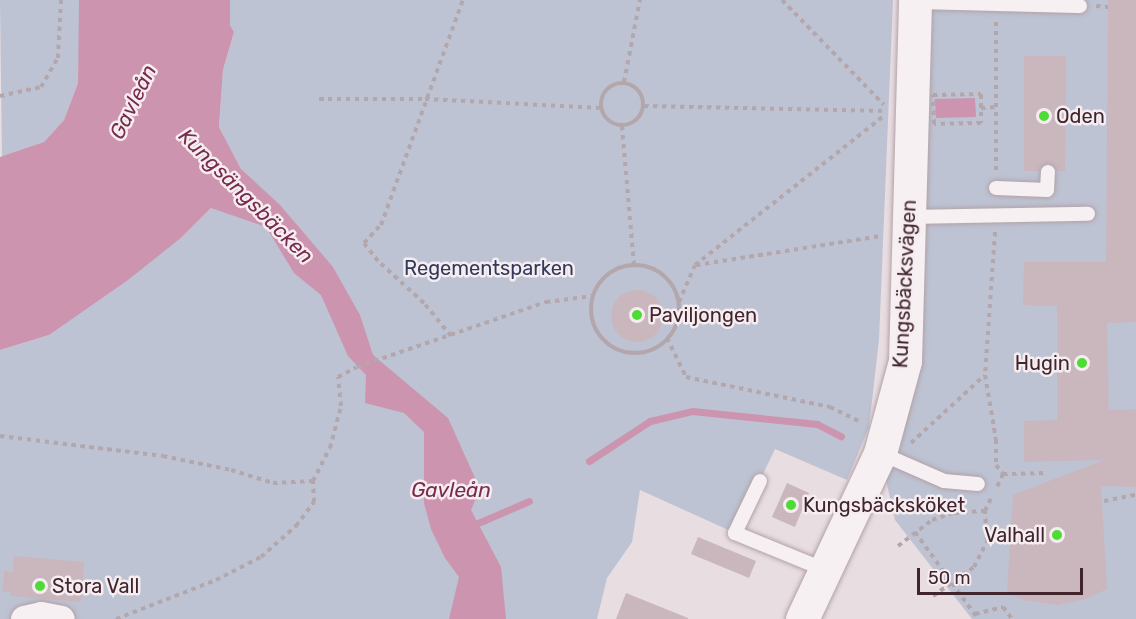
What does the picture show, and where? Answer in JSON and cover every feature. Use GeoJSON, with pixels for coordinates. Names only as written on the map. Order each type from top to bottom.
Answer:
{"type":"FeatureCollection","features":[{"type":"Feature","properties":{"kind":"street","name":"Kungsbäcksvägen"},"geometry":{"type":"LineString","coordinates":[[802,619],[881,446],[905,361],[896,221],[915,1]]}},
{"type":"Feature","properties":{"kind":"street"},"geometry":{"type":"LineString","coordinates":[[24,619],[41,615],[61,619]]}},
{"type":"Feature","properties":{"kind":"lane"},"geometry":{"type":"LineString","coordinates":[[915,1],[1080,6]]}},
{"type":"Feature","properties":{"kind":"lane"},"geometry":{"type":"LineString","coordinates":[[996,188],[1047,190],[1048,172]]}},
{"type":"Feature","properties":{"kind":"lane"},"geometry":{"type":"LineString","coordinates":[[896,221],[1088,214]]}},
{"type":"Feature","properties":{"kind":"lane"},"geometry":{"type":"LineString","coordinates":[[881,446],[945,481],[978,484]]}},
{"type":"Feature","properties":{"kind":"lane"},"geometry":{"type":"LineString","coordinates":[[760,481],[735,533],[823,569]]}},
{"type":"Feature","properties":{"kind":"path"},"geometry":{"type":"LineString","coordinates":[[0,96],[41,87],[58,58],[61,0]]}},
{"type":"Feature","properties":{"kind":"path"},"geometry":{"type":"LineString","coordinates":[[452,336],[424,303],[378,261],[364,243],[381,225],[425,99],[463,0]]}},
{"type":"Feature","properties":{"kind":"path"},"geometry":{"type":"LineString","coordinates":[[624,82],[640,0]]}},
{"type":"Feature","properties":{"kind":"path"},"geometry":{"type":"LineString","coordinates":[[782,0],[890,111],[889,122]]}},
{"type":"Feature","properties":{"kind":"path"},"geometry":{"type":"LineString","coordinates":[[624,82],[637,88],[644,99],[644,106],[639,118],[622,126],[608,120],[601,108],[606,89],[624,82]]}},
{"type":"Feature","properties":{"kind":"path"},"geometry":{"type":"LineString","coordinates":[[981,94],[981,108],[981,123],[934,124],[933,95],[981,94]]}},
{"type":"Feature","properties":{"kind":"path"},"geometry":{"type":"LineString","coordinates":[[319,99],[425,99],[601,108]]}},
{"type":"Feature","properties":{"kind":"path"},"geometry":{"type":"LineString","coordinates":[[644,106],[890,111]]}},
{"type":"Feature","properties":{"kind":"path"},"geometry":{"type":"LineString","coordinates":[[981,108],[996,107]]}},
{"type":"Feature","properties":{"kind":"path"},"geometry":{"type":"LineString","coordinates":[[679,302],[695,265],[890,111]]}},
{"type":"Feature","properties":{"kind":"path"},"geometry":{"type":"LineString","coordinates":[[622,126],[634,265]]}},
{"type":"Feature","properties":{"kind":"path"},"geometry":{"type":"LineString","coordinates":[[695,265],[882,236],[896,221]]}},
{"type":"Feature","properties":{"kind":"path"},"geometry":{"type":"LineString","coordinates":[[882,236],[882,248]]}},
{"type":"Feature","properties":{"kind":"path"},"geometry":{"type":"LineString","coordinates":[[634,265],[646,266],[663,275],[675,290],[679,302],[679,315],[667,338],[656,348],[642,352],[627,352],[613,347],[594,325],[591,310],[593,296],[608,274],[634,265]]}},
{"type":"Feature","properties":{"kind":"path"},"geometry":{"type":"LineString","coordinates":[[116,619],[216,580],[261,557],[296,526],[314,502],[313,481],[330,448],[341,406],[338,377],[357,367],[414,346],[452,336],[546,302],[593,296]]}},
{"type":"Feature","properties":{"kind":"path"},"geometry":{"type":"LineString","coordinates":[[667,338],[686,377],[830,407],[881,446],[985,375],[996,440],[996,465],[1003,474]]}},
{"type":"Feature","properties":{"kind":"path"},"geometry":{"type":"LineString","coordinates":[[0,435],[164,456],[231,470],[273,483],[313,481]]}},
{"type":"Feature","properties":{"kind":"path"},"geometry":{"type":"LineString","coordinates":[[1003,474],[1045,473]]}},
{"type":"Feature","properties":{"kind":"path"},"geometry":{"type":"LineString","coordinates":[[933,596],[975,567],[987,541],[985,511],[1003,474]]}},
{"type":"Feature","properties":{"kind":"path"},"geometry":{"type":"LineString","coordinates":[[1104,501],[1136,495]]}},
{"type":"Feature","properties":{"kind":"path"},"geometry":{"type":"LineString","coordinates":[[898,546],[932,520],[954,513],[985,511]]}},
{"type":"Feature","properties":{"kind":"path"},"geometry":{"type":"LineString","coordinates":[[915,532],[978,619]]}},
{"type":"Feature","properties":{"kind":"path"},"geometry":{"type":"LineString","coordinates":[[975,614],[1003,607],[1012,619]]}},
{"type":"Feature","properties":{"kind":"green space"},"geometry":{"type":"Polygon","coordinates":[[[0,0],[79,0],[80,29],[78,83],[64,120],[44,142],[2,158],[0,0]]]}},
{"type":"Feature","properties":{"kind":"green space","name":"Regementsparken"},"geometry":{"type":"Polygon","coordinates":[[[230,0],[893,0],[879,340],[869,427],[847,480],[775,449],[735,533],[640,490],[632,542],[607,578],[597,619],[0,619],[0,350],[49,335],[182,237],[233,186],[241,169],[219,127],[223,70],[234,32],[230,25],[230,0]]]}},
{"type":"Feature","properties":{"kind":"green space"},"geometry":{"type":"Polygon","coordinates":[[[915,0],[1136,0],[1136,619],[972,619],[895,520],[880,453],[905,361],[915,0]]]}},
{"type":"Feature","properties":{"kind":"water"},"geometry":{"type":"Polygon","coordinates":[[[79,0],[230,0],[230,25],[234,32],[223,70],[219,127],[241,169],[280,205],[333,267],[360,315],[373,355],[448,418],[480,489],[471,510],[501,567],[506,619],[449,619],[459,577],[445,558],[431,529],[424,503],[424,432],[404,413],[365,403],[366,375],[348,356],[321,295],[294,273],[266,227],[211,208],[182,237],[128,280],[49,335],[0,350],[0,157],[44,142],[64,120],[78,83],[79,0]]]}},
{"type":"Feature","properties":{"kind":"water"},"geometry":{"type":"Polygon","coordinates":[[[975,98],[976,117],[936,118],[935,99],[975,98]]]}},
{"type":"Feature","properties":{"kind":"building"},"geometry":{"type":"Polygon","coordinates":[[[1108,0],[1136,0],[1136,322],[1107,323],[1109,410],[1136,409],[1136,487],[1101,486],[1107,589],[1086,599],[1057,605],[1023,600],[1007,592],[1013,495],[1104,460],[1024,462],[1024,421],[1057,420],[1057,306],[1023,305],[1024,262],[1106,262],[1108,0]]]}},
{"type":"Feature","properties":{"kind":"building","name":"Oden"},"geometry":{"type":"Polygon","coordinates":[[[1024,56],[1066,56],[1065,171],[1057,171],[1053,165],[1048,163],[1039,171],[1024,171],[1024,56]]]}},
{"type":"Feature","properties":{"kind":"building","name":"Paviljongen"},"geometry":{"type":"Polygon","coordinates":[[[637,290],[651,294],[659,302],[663,316],[659,330],[651,338],[637,342],[623,338],[615,330],[611,316],[615,302],[623,294],[637,290]]]}},
{"type":"Feature","properties":{"kind":"building","name":"Kungsbäcksköket"},"geometry":{"type":"Polygon","coordinates":[[[787,483],[809,493],[795,527],[772,517],[787,483]]]}},
{"type":"Feature","properties":{"kind":"building"},"geometry":{"type":"Polygon","coordinates":[[[698,537],[756,561],[749,578],[691,554],[698,537]]]}},
{"type":"Feature","properties":{"kind":"building"},"geometry":{"type":"Polygon","coordinates":[[[14,556],[84,562],[81,602],[11,596],[11,592],[2,592],[4,571],[13,572],[14,556]]]}},
{"type":"Feature","properties":{"kind":"building"},"geometry":{"type":"Polygon","coordinates":[[[626,593],[688,618],[688,619],[616,619],[626,593]]]}},
{"type":"Feature","properties":{"kind":"waterway"},"geometry":{"type":"LineString","coordinates":[[589,461],[650,421],[692,411],[817,424],[841,436]]}},
{"type":"Feature","properties":{"kind":"waterway"},"geometry":{"type":"LineString","coordinates":[[471,526],[529,501]]}},
{"type":"Feature","properties":{"kind":"place","name":"Oden"},"geometry":{"type":"Point","coordinates":[1044,116]}},
{"type":"Feature","properties":{"kind":"place","name":"Paviljongen"},"geometry":{"type":"Point","coordinates":[637,315]}},
{"type":"Feature","properties":{"kind":"place","name":"Hugin"},"geometry":{"type":"Point","coordinates":[1082,363]}},
{"type":"Feature","properties":{"kind":"place","name":"Kungsbäcksköket"},"geometry":{"type":"Point","coordinates":[791,505]}},
{"type":"Feature","properties":{"kind":"place","name":"Valhall"},"geometry":{"type":"Point","coordinates":[1057,535]}},
{"type":"Feature","properties":{"kind":"place","name":"Stora Vall"},"geometry":{"type":"Point","coordinates":[40,586]}},
{"type":"Feature","properties":{"kind":"water label","name":"Gavleån"},"geometry":{"type":"Point","coordinates":[133,102]}},
{"type":"Feature","properties":{"kind":"water label","name":"Kungsängsbäcken"},"geometry":{"type":"Point","coordinates":[246,196]}},
{"type":"Feature","properties":{"kind":"water label","name":"Gavleån"},"geometry":{"type":"Point","coordinates":[451,490]}}]}
